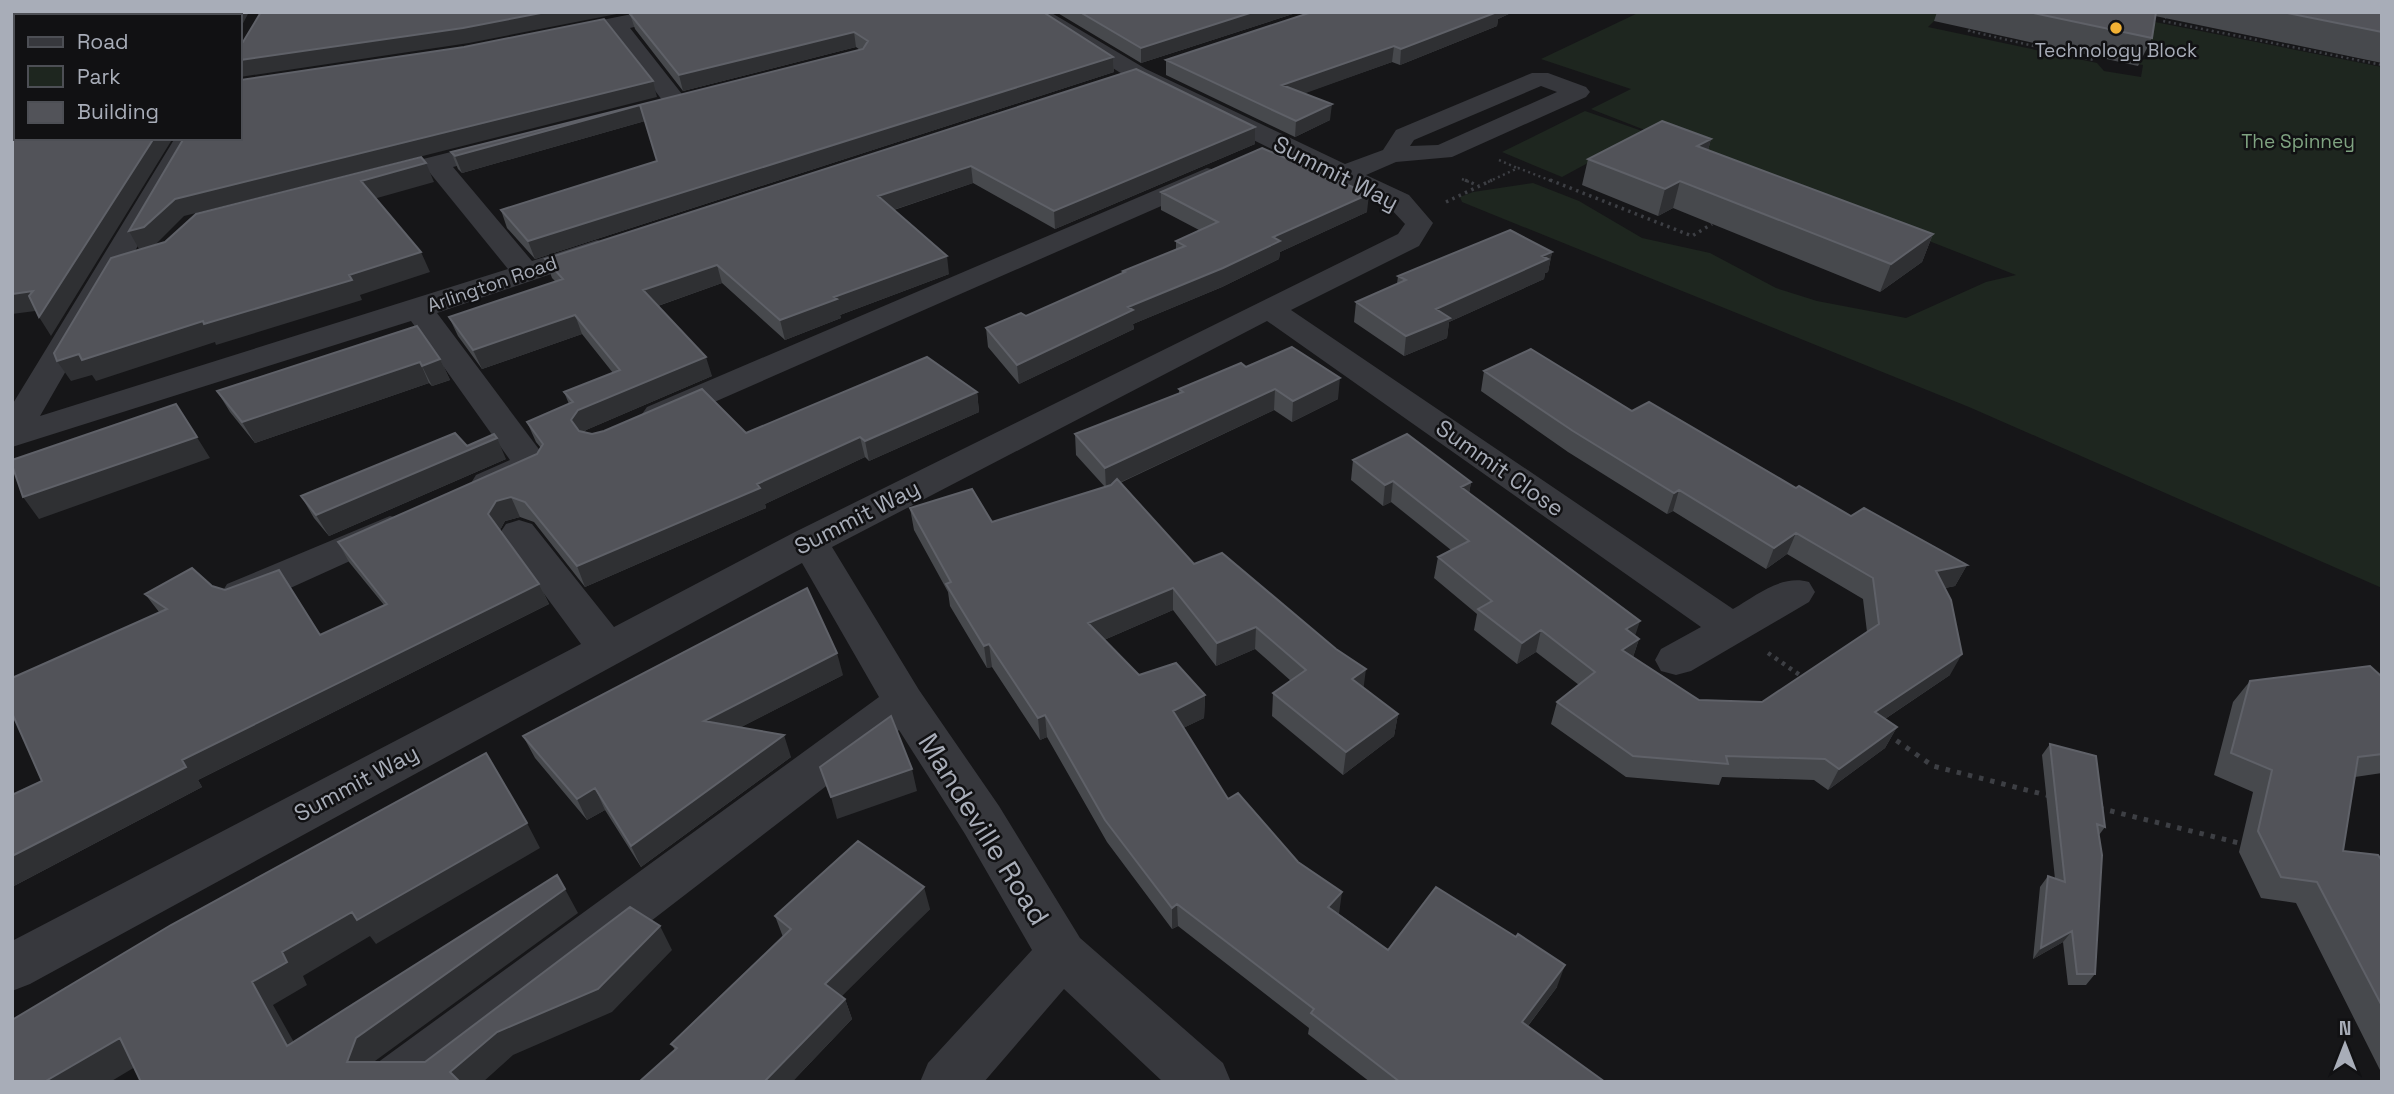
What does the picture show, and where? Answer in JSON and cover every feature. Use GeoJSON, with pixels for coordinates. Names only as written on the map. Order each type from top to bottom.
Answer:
{"type":"FeatureCollection","features":[{"type":"Feature","properties":{"kind":"street"},"geometry":{"type":"LineString","coordinates":[[536,40],[675,12]]}},
{"type":"Feature","properties":{"kind":"street","name":"Summit Way"},"geometry":{"type":"LineString","coordinates":[[12,967],[809,541],[1268,308],[1409,240],[1419,223],[1399,201],[1138,74],[1035,12]]}},
{"type":"Feature","properties":{"kind":"street"},"geometry":{"type":"LineString","coordinates":[[616,24],[677,103]]}},
{"type":"Feature","properties":{"kind":"street"},"geometry":{"type":"LineString","coordinates":[[1098,87],[1176,62]]}},
{"type":"Feature","properties":{"kind":"street"},"geometry":{"type":"LineString","coordinates":[[1344,174],[1392,155],[1443,152],[1578,92],[1540,78],[1405,135],[1392,155]]}},
{"type":"Feature","properties":{"kind":"street"},"geometry":{"type":"LineString","coordinates":[[650,110],[702,96]]}},
{"type":"Feature","properties":{"kind":"street"},"geometry":{"type":"LineString","coordinates":[[12,435],[187,140]]}},
{"type":"Feature","properties":{"kind":"street"},"geometry":{"type":"LineString","coordinates":[[356,184],[530,140]]}},
{"type":"Feature","properties":{"kind":"street"},"geometry":{"type":"LineString","coordinates":[[637,424],[1282,144]]}},
{"type":"Feature","properties":{"kind":"street"},"geometry":{"type":"LineString","coordinates":[[436,164],[526,272]]}},
{"type":"Feature","properties":{"kind":"street","name":"Arlington Road"},"geometry":{"type":"LineString","coordinates":[[12,435],[418,309],[620,242]]}},
{"type":"Feature","properties":{"kind":"street"},"geometry":{"type":"LineString","coordinates":[[110,270],[144,260]]}},
{"type":"Feature","properties":{"kind":"street","name":"Summit Close"},"geometry":{"type":"LineString","coordinates":[[1268,308],[1732,628]]}},
{"type":"Feature","properties":{"kind":"street"},"geometry":{"type":"LineString","coordinates":[[418,309],[531,464],[458,498]]}},
{"type":"Feature","properties":{"kind":"street"},"geometry":{"type":"LineString","coordinates":[[241,594],[420,515]]}},
{"type":"Feature","properties":{"kind":"street"},"geometry":{"type":"LineString","coordinates":[[519,533],[608,649]]}},
{"type":"Feature","properties":{"kind":"street","name":"Mandeville Road"},"geometry":{"type":"LineString","coordinates":[[809,541],[904,702],[982,820],[1062,954],[1203,1082]]}},
{"type":"Feature","properties":{"kind":"street"},"geometry":{"type":"LineString","coordinates":[[1676,660],[1794,592]]}},
{"type":"Feature","properties":{"kind":"street"},"geometry":{"type":"LineString","coordinates":[[397,1082],[904,702]]}},
{"type":"Feature","properties":{"kind":"street"},"geometry":{"type":"LineString","coordinates":[[948,1082],[1062,954]]}},
{"type":"Feature","properties":{"kind":"path"},"geometry":{"type":"LineString","coordinates":[[2169,12],[2163,21],[2382,65]]}},
{"type":"Feature","properties":{"kind":"path"},"geometry":{"type":"LineString","coordinates":[[1976,24],[1969,31],[2094,60]]}},
{"type":"Feature","properties":{"kind":"path"},"geometry":{"type":"LineString","coordinates":[[1408,212],[1438,206],[1518,168],[1692,236],[1712,224]]}},
{"type":"Feature","properties":{"kind":"path"},"geometry":{"type":"LineString","coordinates":[[1732,628],[1810,682]]}},
{"type":"Feature","properties":{"kind":"path"},"geometry":{"type":"LineString","coordinates":[[1877,728],[1933,766],[2054,797]]}},
{"type":"Feature","properties":{"kind":"path"},"geometry":{"type":"LineString","coordinates":[[2094,807],[2255,847]]}},
{"type":"Feature","properties":{"kind":"green space","name":"The Spinney"},"geometry":{"type":"Polygon","coordinates":[[[1640,12],[1943,12],[1928,27],[2097,63],[2104,71],[2141,77],[2143,65],[2122,62],[2157,58],[2143,47],[2155,22],[2382,67],[2382,588],[1969,407],[1462,202],[1460,197],[1473,192],[1533,183],[1579,201],[1642,238],[1710,253],[1776,288],[1817,301],[1906,318],[1986,282],[2016,275],[1591,109],[1631,89],[1541,59],[1640,12]]]}},
{"type":"Feature","properties":{"kind":"green space"},"geometry":{"type":"Polygon","coordinates":[[[1585,111],[1645,132],[1562,177],[1502,152],[1585,111]]]}},
{"type":"Feature","properties":{"kind":"building"},"geometry":{"type":"Polygon","coordinates":[[[103,12],[233,12],[232,14],[102,14],[103,12]]]}},
{"type":"Feature","properties":{"kind":"building"},"geometry":{"type":"Polygon","coordinates":[[[261,12],[546,12],[463,28],[242,60],[243,42],[261,12]]]}},
{"type":"Feature","properties":{"kind":"building"},"geometry":{"type":"Polygon","coordinates":[[[1043,12],[1113,57],[528,241],[501,210],[657,161],[640,105],[455,156],[451,152],[863,49],[868,41],[854,32],[679,75],[630,14],[1043,12]]]}},
{"type":"Feature","properties":{"kind":"building"},"geometry":{"type":"Polygon","coordinates":[[[1080,12],[1253,12],[1141,48],[1080,12]]]}},
{"type":"Feature","properties":{"kind":"building"},"geometry":{"type":"Polygon","coordinates":[[[1312,12],[1497,12],[1401,49],[1394,46],[1282,85],[1332,104],[1296,121],[1166,60],[1312,12]]]}},
{"type":"Feature","properties":{"kind":"building","name":"Technology Block"},"geometry":{"type":"Polygon","coordinates":[[[2028,12],[2156,12],[2152,38],[2028,12]]]}},
{"type":"Feature","properties":{"kind":"building"},"geometry":{"type":"Polygon","coordinates":[[[2282,12],[2382,12],[2382,32],[2282,12]]]}},
{"type":"Feature","properties":{"kind":"building"},"geometry":{"type":"Polygon","coordinates":[[[604,19],[653,81],[175,199],[144,227],[129,231],[183,140],[242,140],[242,80],[464,47],[604,19]]]}},
{"type":"Feature","properties":{"kind":"building"},"geometry":{"type":"Polygon","coordinates":[[[1136,69],[1255,127],[1054,211],[971,166],[878,196],[947,256],[834,297],[837,299],[780,320],[717,265],[643,290],[706,357],[578,410],[571,420],[579,431],[592,434],[702,389],[746,433],[927,357],[977,392],[865,441],[860,437],[757,484],[760,488],[577,566],[525,502],[511,497],[496,501],[488,514],[539,584],[182,760],[186,767],[12,856],[12,795],[42,781],[12,713],[12,678],[167,609],[145,594],[192,568],[212,586],[225,590],[279,570],[320,635],[387,604],[338,542],[537,454],[543,444],[527,422],[573,402],[564,392],[620,370],[575,315],[473,350],[449,317],[563,279],[545,259],[1136,69]]]}},
{"type":"Feature","properties":{"kind":"building"},"geometry":{"type":"Polygon","coordinates":[[[1662,121],[1711,139],[1697,146],[1933,234],[1891,264],[1680,181],[1665,189],[1588,159],[1662,121]]]}},
{"type":"Feature","properties":{"kind":"building"},"geometry":{"type":"Polygon","coordinates":[[[14,122],[14,140],[153,140],[39,317],[29,296],[33,291],[12,294],[14,122]]]}},
{"type":"Feature","properties":{"kind":"building"},"geometry":{"type":"Polygon","coordinates":[[[1262,148],[1369,194],[1273,237],[1280,241],[1223,268],[1128,307],[1133,310],[1017,365],[986,328],[1021,313],[1026,316],[1125,272],[1123,271],[1185,246],[1176,241],[1218,222],[1161,192],[1262,148]]]}},
{"type":"Feature","properties":{"kind":"building"},"geometry":{"type":"Polygon","coordinates":[[[421,157],[426,163],[361,181],[421,252],[349,275],[352,280],[204,324],[203,321],[82,360],[79,354],[57,361],[54,353],[111,258],[165,242],[196,214],[421,157]]]}},
{"type":"Feature","properties":{"kind":"building"},"geometry":{"type":"Polygon","coordinates":[[[1510,230],[1552,252],[1542,256],[1548,259],[1436,309],[1450,318],[1406,336],[1356,302],[1406,280],[1398,276],[1510,230]]]}},
{"type":"Feature","properties":{"kind":"building"},"geometry":{"type":"Polygon","coordinates":[[[417,326],[440,359],[422,366],[420,362],[242,422],[217,391],[417,326]]]}},
{"type":"Feature","properties":{"kind":"building"},"geometry":{"type":"Polygon","coordinates":[[[1292,347],[1340,378],[1293,401],[1275,389],[1105,468],[1075,434],[1183,392],[1179,389],[1241,363],[1246,367],[1292,347]]]}},
{"type":"Feature","properties":{"kind":"building"},"geometry":{"type":"Polygon","coordinates":[[[1531,349],[1632,411],[1649,402],[1796,488],[1799,486],[1851,516],[1864,508],[1967,565],[1936,571],[1951,600],[1962,654],[1875,712],[1897,727],[1839,769],[1825,759],[1726,756],[1728,764],[1633,756],[1557,702],[1595,672],[1541,630],[1522,643],[1478,609],[1492,601],[1438,557],[1469,541],[1393,481],[1385,485],[1353,460],[1407,434],[1471,482],[1461,487],[1640,621],[1626,629],[1639,639],[1622,650],[1699,700],[1762,702],[1879,624],[1873,578],[1796,533],[1774,548],[1679,490],[1674,493],[1573,431],[1484,371],[1531,349]]]}},
{"type":"Feature","properties":{"kind":"building"},"geometry":{"type":"Polygon","coordinates":[[[176,404],[197,437],[23,497],[12,460],[176,404]]]}},
{"type":"Feature","properties":{"kind":"building"},"geometry":{"type":"Polygon","coordinates":[[[455,433],[467,446],[494,434],[497,438],[316,515],[301,496],[455,433]]]}},
{"type":"Feature","properties":{"kind":"building"},"geometry":{"type":"Polygon","coordinates":[[[1117,479],[1194,564],[1222,553],[1336,649],[1366,669],[1352,679],[1398,714],[1346,752],[1273,693],[1306,670],[1256,627],[1217,643],[1173,588],[1088,623],[1139,675],[1176,663],[1205,695],[1173,711],[1228,799],[1238,793],[1298,862],[1342,892],[1328,907],[1388,950],[1436,887],[1516,937],[1518,934],[1565,965],[1522,1022],[1605,1082],[1400,1082],[1311,1013],[1314,1009],[1177,904],[1172,908],[1105,820],[1045,715],[1038,718],[989,644],[984,646],[946,584],[951,582],[910,508],[972,489],[992,522],[1111,485],[1117,479]]]}},
{"type":"Feature","properties":{"kind":"building"},"geometry":{"type":"Polygon","coordinates":[[[807,588],[837,653],[704,721],[784,735],[631,846],[595,788],[577,799],[523,736],[807,588]]]}},
{"type":"Feature","properties":{"kind":"building"},"geometry":{"type":"Polygon","coordinates":[[[2370,666],[2382,677],[2382,754],[2358,757],[2343,851],[2378,855],[2382,861],[2382,1006],[2317,882],[2281,877],[2258,831],[2272,770],[2231,753],[2250,681],[2370,666]]]}},
{"type":"Feature","properties":{"kind":"building"},"geometry":{"type":"Polygon","coordinates":[[[891,716],[912,769],[831,797],[820,767],[891,716]]]}},
{"type":"Feature","properties":{"kind":"building"},"geometry":{"type":"Polygon","coordinates":[[[2050,744],[2096,756],[2105,827],[2097,824],[2102,855],[2095,974],[2077,974],[2072,931],[2041,948],[2048,876],[2065,882],[2050,744]]]}},
{"type":"Feature","properties":{"kind":"building"},"geometry":{"type":"Polygon","coordinates":[[[486,753],[527,823],[357,920],[352,912],[282,952],[287,962],[252,982],[287,1046],[557,875],[565,889],[356,1038],[347,1062],[425,1062],[630,907],[660,926],[598,989],[497,1032],[450,1072],[460,1082],[141,1082],[120,1038],[44,1082],[12,1082],[12,1020],[171,925],[486,753]]]}},
{"type":"Feature","properties":{"kind":"building"},"geometry":{"type":"Polygon","coordinates":[[[858,841],[924,887],[825,984],[845,999],[764,1082],[639,1082],[677,1048],[671,1044],[791,929],[775,916],[858,841]]]}},
{"type":"Feature","properties":{"kind":"place","name":"Technology Block"},"geometry":{"type":"Point","coordinates":[2116,28]}}]}
